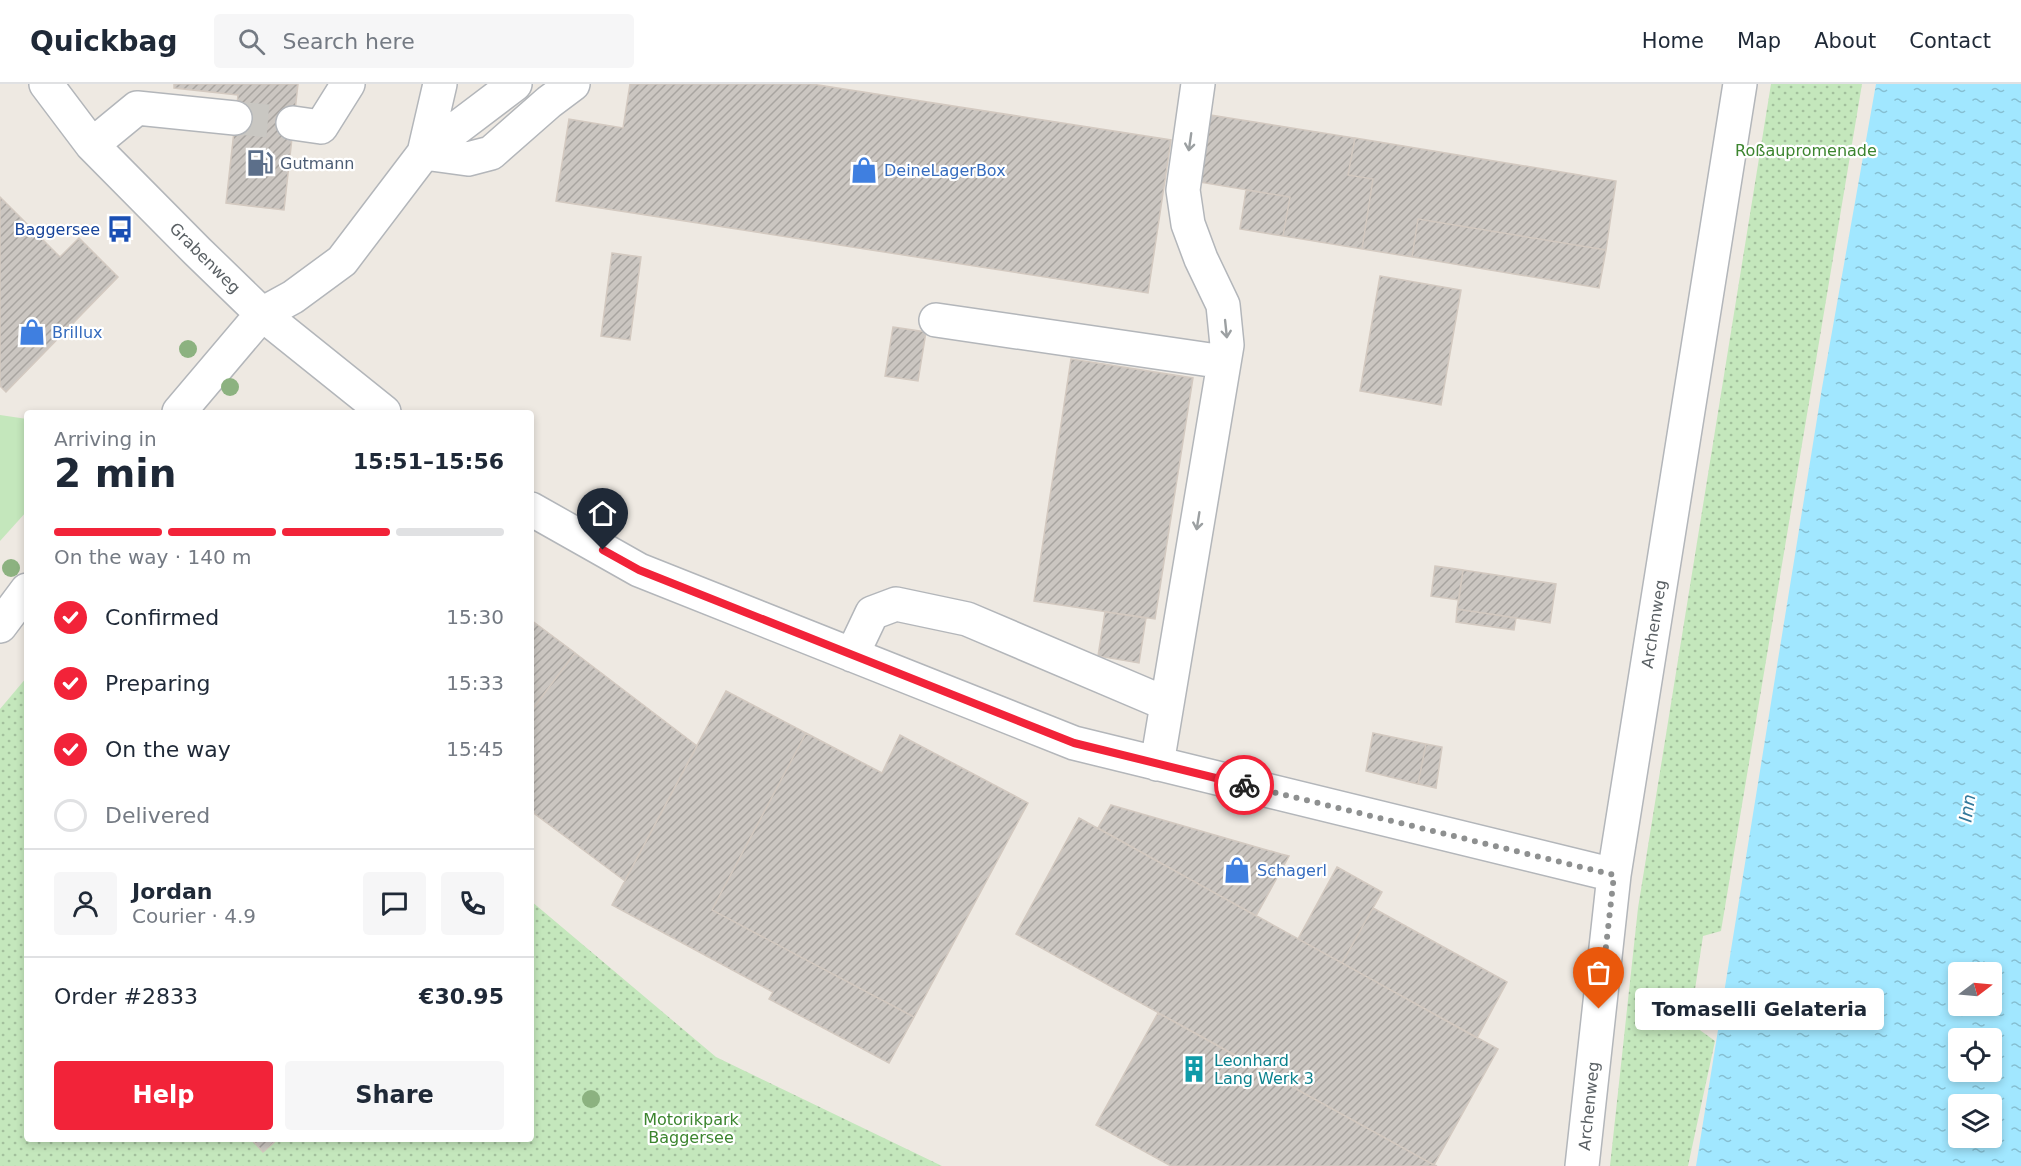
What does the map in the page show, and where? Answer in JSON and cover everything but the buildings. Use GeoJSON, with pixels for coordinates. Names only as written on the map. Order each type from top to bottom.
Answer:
{"type":"FeatureCollection","features":[{"type":"Feature","properties":{"kind":"street","name":"Grabenweg"},"geometry":{"type":"LineString","coordinates":[[46,84],[92,145],[262,314],[382,410]]}},
{"type":"Feature","properties":{"kind":"street"},"geometry":{"type":"LineString","coordinates":[[293,123],[321,127],[348,84]]}},
{"type":"Feature","properties":{"kind":"street"},"geometry":{"type":"LineString","coordinates":[[424,153],[440,84]]}},
{"type":"Feature","properties":{"kind":"street"},"geometry":{"type":"LineString","coordinates":[[180,410],[262,314],[293,297],[342,261],[424,153],[515,84]]}},
{"type":"Feature","properties":{"kind":"street"},"geometry":{"type":"LineString","coordinates":[[424,153],[468,159],[491,153],[573,84]]}},
{"type":"Feature","properties":{"kind":"street"},"geometry":{"type":"LineString","coordinates":[[1157,764],[1227,345],[1223,305],[1201,259],[1188,224],[1184,190],[1198,84]]}},
{"type":"Feature","properties":{"kind":"street","name":"Archenweg"},"geometry":{"type":"LineString","coordinates":[[1582,1166],[1614,875],[1740,84]]}},
{"type":"Feature","properties":{"kind":"street"},"geometry":{"type":"LineString","coordinates":[[92,145],[136,108],[236,118]]}},
{"type":"Feature","properties":{"kind":"street"},"geometry":{"type":"LineString","coordinates":[[936,320],[1224,362]]}},
{"type":"Feature","properties":{"kind":"street"},"geometry":{"type":"LineString","coordinates":[[534,511],[639,570],[1074,743],[1614,875]]}},
{"type":"Feature","properties":{"kind":"street"},"geometry":{"type":"LineString","coordinates":[[0,626],[24,594]]}},
{"type":"Feature","properties":{"kind":"street"},"geometry":{"type":"LineString","coordinates":[[852,655],[873,613],[896,604],[967,619],[1167,704]]}},
{"type":"Feature","properties":{"kind":"green space","name":"Roßaupromenade"},"geometry":{"type":"Polygon","coordinates":[[[1771,84],[1862,84],[1721,931],[1703,936],[1690,1023],[1715,1041],[1688,1166],[1610,1166],[1638,908],[1771,84]]]}},
{"type":"Feature","properties":{"kind":"green space"},"geometry":{"type":"Polygon","coordinates":[[[0,415],[24,419],[24,514],[0,541],[0,415]]]}},
{"type":"Feature","properties":{"kind":"green space","name":"Motorikpark Baggersee"},"geometry":{"type":"Polygon","coordinates":[[[24,681],[24,1142],[534,1142],[534,904],[716,1057],[942,1166],[0,1166],[0,709],[24,681]]]}},
{"type":"Feature","properties":{"kind":"water","name":"Inn"},"geometry":{"type":"Polygon","coordinates":[[[1876,84],[2021,84],[2021,1166],[1696,1166],[1822,388],[1876,84]]]}},
{"type":"Feature","properties":{"kind":"tunnel"},"geometry":{"type":"LineString","coordinates":[[235,118],[293,123]]}},
{"type":"Feature","properties":{"kind":"way so far"},"geometry":{"type":"LineString","coordinates":[[1244,785],[1614,875],[1599,1009]]}},
{"type":"Feature","properties":{"kind":"place","name":"Gutmann"},"geometry":{"type":"Point","coordinates":[260,163]}},
{"type":"Feature","properties":{"kind":"place","name":"DeineLagerBox"},"geometry":{"type":"Point","coordinates":[864,170]}},
{"type":"Feature","properties":{"kind":"place","name":"Baggersee"},"geometry":{"type":"Point","coordinates":[120,229]}},
{"type":"Feature","properties":{"kind":"place","name":"Brillux"},"geometry":{"type":"Point","coordinates":[32,332]}},
{"type":"Feature","properties":{"kind":"place","name":"Schagerl"},"geometry":{"type":"Point","coordinates":[1237,870]}},
{"type":"Feature","properties":{"kind":"place","name":"Tomaselli Gelateria"},"geometry":{"type":"Point","coordinates":[1599,1009]}},
{"type":"Feature","properties":{"kind":"place","name":"Leonhard Lang Werk 3"},"geometry":{"type":"Point","coordinates":[1194,1069]}},
{"type":"Feature","properties":{"kind":"route"},"geometry":{"type":"LineString","coordinates":[[603,550],[639,570],[1074,743],[1244,785]]}}]}
